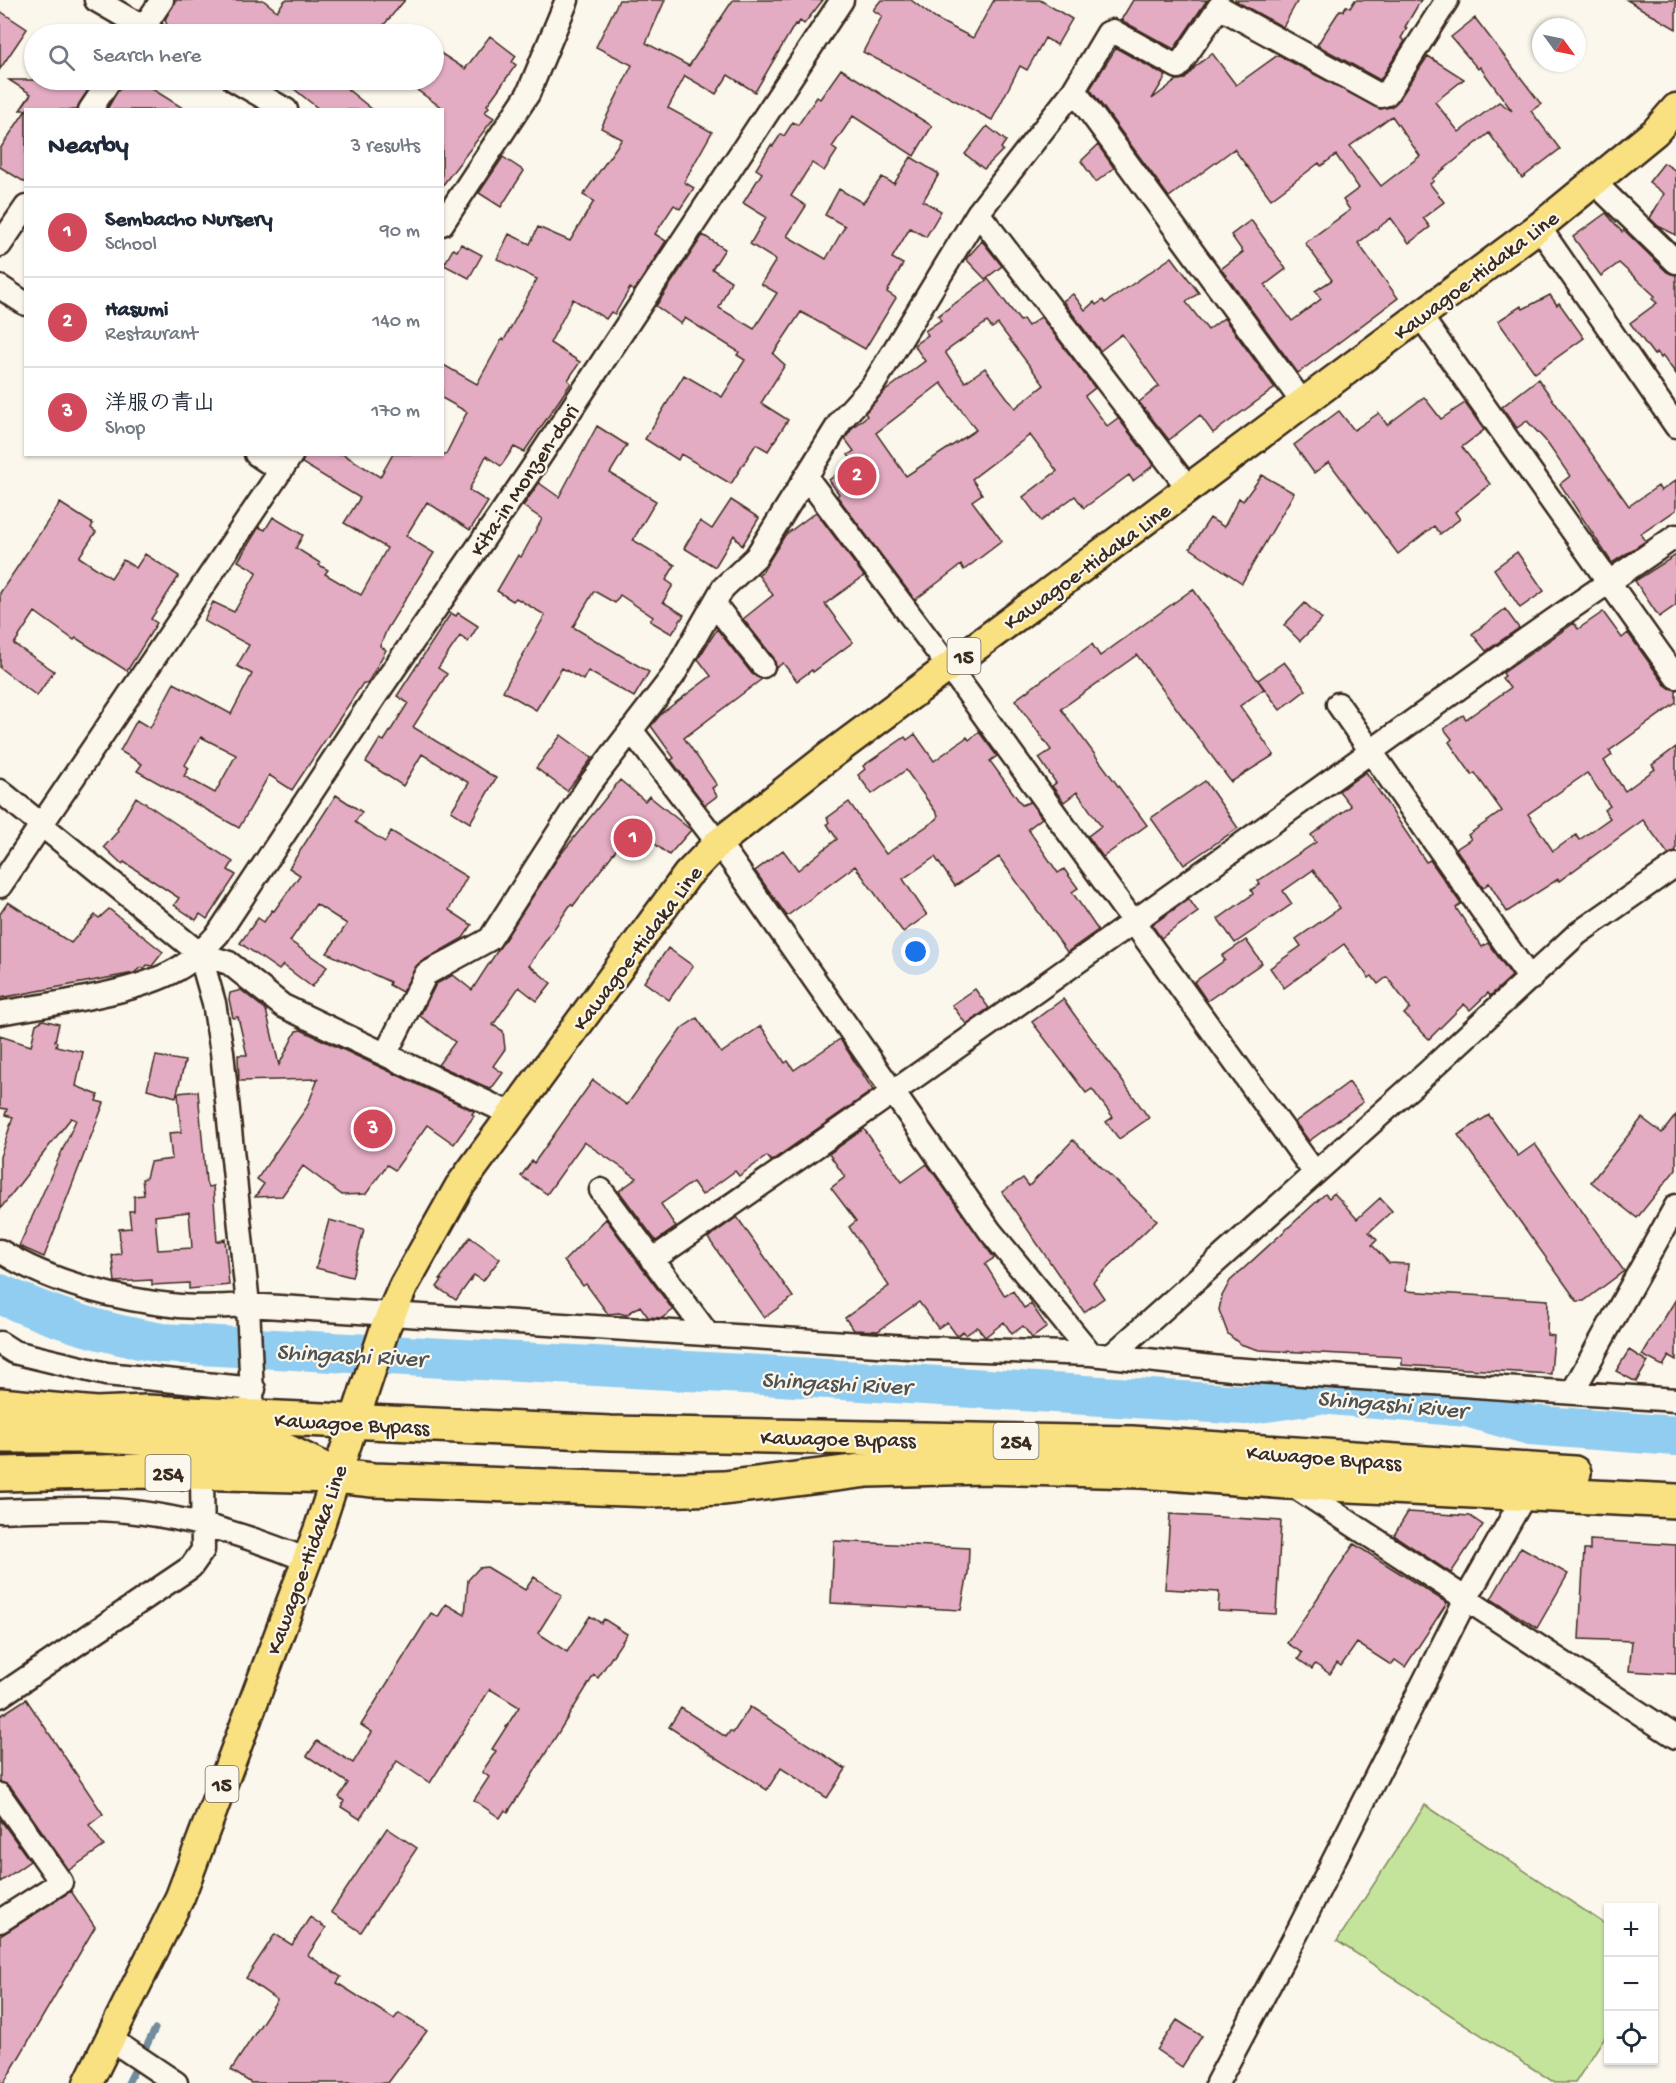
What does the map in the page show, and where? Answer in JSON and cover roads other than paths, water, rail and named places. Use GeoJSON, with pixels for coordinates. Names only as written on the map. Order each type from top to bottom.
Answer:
{"type":"FeatureCollection","features":[{"type":"Feature","properties":{"kind":"highway","name":"Kawagoe Bypass"},"geometry":{"type":"LineString","coordinates":[[0,1405],[96,1414],[146,1412],[254,1394],[354,1423],[610,1433],[1132,1443],[1676,1479]]}},
{"type":"Feature","properties":{"kind":"highway","name":"254"},"geometry":{"type":"LineString","coordinates":[[0,1424],[96,1414]]}},
{"type":"Feature","properties":{"kind":"highway"},"geometry":{"type":"LineString","coordinates":[[0,1436],[98,1436],[266,1446],[286,1451],[336,1476]]}},
{"type":"Feature","properties":{"kind":"highway","name":"Kawagoe Bypass"},"geometry":{"type":"LineString","coordinates":[[336,1476],[373,1480],[653,1490],[724,1488],[868,1470],[984,1467],[1141,1471],[1288,1482],[1676,1501]]}},
{"type":"Feature","properties":{"kind":"highway","name":"254"},"geometry":{"type":"LineString","coordinates":[[0,1474],[149,1471],[336,1476]]}},
{"type":"Feature","properties":{"kind":"main road","name":"Kawagoe-Hidaka Line"},"geometry":{"type":"LineString","coordinates":[[88,2083],[180,1897],[307,1560],[369,1383],[388,1321],[416,1260],[459,1187],[656,914],[687,875],[717,844],[949,667],[1189,489],[1419,314],[1539,227],[1655,132],[1676,108]]}},
{"type":"Feature","properties":{"kind":"street"},"geometry":{"type":"LineString","coordinates":[[96,0],[134,24]]}},
{"type":"Feature","properties":{"kind":"street"},"geometry":{"type":"LineString","coordinates":[[150,24],[162,0]]}},
{"type":"Feature","properties":{"kind":"street","name":"Kita-in Monzen-dori"},"geometry":{"type":"LineString","coordinates":[[0,1013],[139,985],[176,971],[200,954],[218,934],[260,874],[376,695],[529,473],[842,0]]}},
{"type":"Feature","properties":{"kind":"street"},"geometry":{"type":"LineString","coordinates":[[386,1053],[426,974],[490,939],[589,785],[673,676],[723,588],[756,556],[842,419],[873,385],[978,213],[1074,90],[1108,33],[1113,31],[1178,67],[1219,7],[1381,96],[1387,94],[1448,0]]}},
{"type":"Feature","properties":{"kind":"street"},"geometry":{"type":"LineString","coordinates":[[444,221],[528,94],[560,3]]}},
{"type":"Feature","properties":{"kind":"street"},"geometry":{"type":"LineString","coordinates":[[91,108],[103,90]]}},
{"type":"Feature","properties":{"kind":"street"},"geometry":{"type":"LineString","coordinates":[[251,90],[283,108]]}},
{"type":"Feature","properties":{"kind":"street"},"geometry":{"type":"LineString","coordinates":[[1074,90],[1303,403]]}},
{"type":"Feature","properties":{"kind":"street"},"geometry":{"type":"LineString","coordinates":[[1595,183],[1676,262]]}},
{"type":"Feature","properties":{"kind":"street"},"geometry":{"type":"LineString","coordinates":[[0,245],[24,210]]}},
{"type":"Feature","properties":{"kind":"street"},"geometry":{"type":"LineString","coordinates":[[978,213],[1189,489]]}},
{"type":"Feature","properties":{"kind":"street"},"geometry":{"type":"LineString","coordinates":[[1539,227],[1676,426]]}},
{"type":"Feature","properties":{"kind":"street"},"geometry":{"type":"LineString","coordinates":[[0,287],[24,303]]}},
{"type":"Feature","properties":{"kind":"street"},"geometry":{"type":"LineString","coordinates":[[1419,314],[1676,676]]}},
{"type":"Feature","properties":{"kind":"street"},"geometry":{"type":"LineString","coordinates":[[0,886],[287,463],[263,456]]}},
{"type":"Feature","properties":{"kind":"street"},"geometry":{"type":"LineString","coordinates":[[807,478],[949,667],[1315,1173]]}},
{"type":"Feature","properties":{"kind":"street"},"geometry":{"type":"LineString","coordinates":[[652,1260],[1373,752],[1486,667],[1676,536]]}},
{"type":"Feature","properties":{"kind":"street"},"geometry":{"type":"LineString","coordinates":[[715,605],[763,666]]}},
{"type":"Feature","properties":{"kind":"street"},"geometry":{"type":"LineString","coordinates":[[1338,704],[1530,979]]}},
{"type":"Feature","properties":{"kind":"street"},"geometry":{"type":"LineString","coordinates":[[631,730],[717,844],[990,1232],[1101,1355]]}},
{"type":"Feature","properties":{"kind":"street"},"geometry":{"type":"LineString","coordinates":[[0,791],[200,954],[229,963],[283,1006],[513,1115]]}},
{"type":"Feature","properties":{"kind":"street"},"geometry":{"type":"LineString","coordinates":[[1101,1355],[1315,1173],[1577,934],[1676,865]]}},
{"type":"Feature","properties":{"kind":"street"},"geometry":{"type":"LineString","coordinates":[[200,954],[214,1003],[222,1052],[254,1394]]}},
{"type":"Feature","properties":{"kind":"street"},"geometry":{"type":"LineString","coordinates":[[601,1190],[707,1333]]}},
{"type":"Feature","properties":{"kind":"street"},"geometry":{"type":"LineString","coordinates":[[1573,1391],[1676,1206]]}},
{"type":"Feature","properties":{"kind":"street"},"geometry":{"type":"LineString","coordinates":[[0,1251],[16,1261],[58,1278],[109,1293],[248,1315],[707,1333],[925,1348],[1101,1355],[1231,1369],[1573,1391],[1676,1400]]}},
{"type":"Feature","properties":{"kind":"street"},"geometry":{"type":"LineString","coordinates":[[5,1350],[106,1374],[254,1394],[336,1476]]}},
{"type":"Feature","properties":{"kind":"street"},"geometry":{"type":"LineString","coordinates":[[0,1696],[191,1567],[203,1550],[202,1474]]}},
{"type":"Feature","properties":{"kind":"street"},"geometry":{"type":"LineString","coordinates":[[1288,1482],[1467,1597],[1676,1737]]}},
{"type":"Feature","properties":{"kind":"street"},"geometry":{"type":"LineString","coordinates":[[1217,2083],[1467,1597],[1526,1493]]}},
{"type":"Feature","properties":{"kind":"street"},"geometry":{"type":"LineString","coordinates":[[0,1511],[70,1509],[141,1512],[241,1534],[307,1560]]}},
{"type":"Feature","properties":{"kind":"street"},"geometry":{"type":"LineString","coordinates":[[0,1795],[62,1882],[0,1921]]}},
{"type":"Feature","properties":{"kind":"street"},"geometry":{"type":"LineString","coordinates":[[109,2038],[176,2083]]}},
{"type":"Feature","properties":{"kind":"waterway","name":"Shingashi River"},"geometry":{"type":"LineString","coordinates":[[0,1294],[79,1324],[162,1343],[763,1375],[1246,1405],[1320,1394],[1467,1407],[1530,1425],[1676,1436]]}},
{"type":"Feature","properties":{"kind":"waterway"},"geometry":{"type":"LineString","coordinates":[[128,2083],[155,2029]]}},
{"type":"Feature","properties":{"kind":"place","name":"Hasumi"},"geometry":{"type":"Point","coordinates":[857,476]}},
{"type":"Feature","properties":{"kind":"place","name":"Sembacho Nursery"},"geometry":{"type":"Point","coordinates":[633,838]}},
{"type":"Feature","properties":{"kind":"place","name":"洋服の青山"},"geometry":{"type":"Point","coordinates":[373,1129]}}]}
